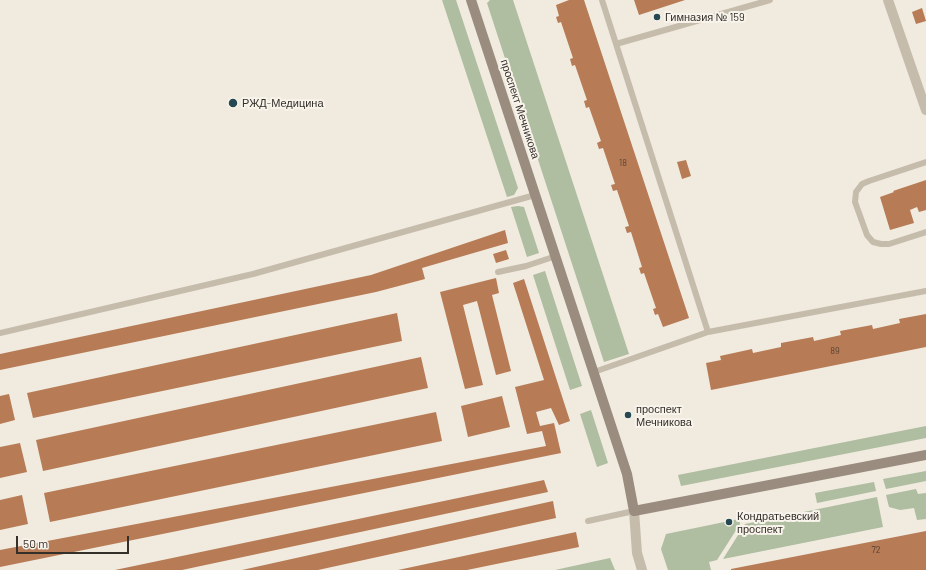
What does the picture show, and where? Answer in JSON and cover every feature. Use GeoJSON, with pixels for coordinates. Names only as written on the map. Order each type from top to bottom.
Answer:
{"type":"FeatureCollection","features":[{"type":"Feature","properties":{"kind":"street","name":"проспект Мечникова"},"geometry":{"type":"LineString","coordinates":[[471,0],[627,474],[634,511],[636,553],[642,570]]}},
{"type":"Feature","properties":{"kind":"street"},"geometry":{"type":"LineString","coordinates":[[888,0],[926,110]]}},
{"type":"Feature","properties":{"kind":"street"},"geometry":{"type":"LineString","coordinates":[[634,511],[926,455]]}},
{"type":"Feature","properties":{"kind":"lane"},"geometry":{"type":"LineString","coordinates":[[602,0],[708,332]]}},
{"type":"Feature","properties":{"kind":"lane"},"geometry":{"type":"LineString","coordinates":[[616,44],[770,0]]}},
{"type":"Feature","properties":{"kind":"lane"},"geometry":{"type":"LineString","coordinates":[[926,162],[862,184],[856,192],[855,202],[867,235],[873,242],[889,244],[926,232]]}},
{"type":"Feature","properties":{"kind":"lane"},"geometry":{"type":"LineString","coordinates":[[0,333],[253,274],[536,195]]}},
{"type":"Feature","properties":{"kind":"lane"},"geometry":{"type":"LineString","coordinates":[[498,272],[526,266],[556,256]]}},
{"type":"Feature","properties":{"kind":"lane"},"geometry":{"type":"LineString","coordinates":[[594,372],[708,332],[926,291]]}},
{"type":"Feature","properties":{"kind":"lane"},"geometry":{"type":"LineString","coordinates":[[588,521],[634,511]]}},
{"type":"Feature","properties":{"kind":"green space"},"geometry":{"type":"Polygon","coordinates":[[[442,0],[456,0],[518,188],[514,195],[507,197],[442,0]]]}},
{"type":"Feature","properties":{"kind":"green space"},"geometry":{"type":"Polygon","coordinates":[[[490,0],[513,0],[629,354],[604,362],[487,3],[490,0]]]}},
{"type":"Feature","properties":{"kind":"green space"},"geometry":{"type":"Polygon","coordinates":[[[511,207],[524,207],[539,253],[527,257],[511,207]]]}},
{"type":"Feature","properties":{"kind":"green space"},"geometry":{"type":"Polygon","coordinates":[[[545,271],[582,386],[570,390],[533,275],[545,271]]]}},
{"type":"Feature","properties":{"kind":"green space"},"geometry":{"type":"Polygon","coordinates":[[[591,410],[608,463],[597,467],[580,414],[591,410]]]}},
{"type":"Feature","properties":{"kind":"green space"},"geometry":{"type":"Polygon","coordinates":[[[926,426],[926,438],[681,486],[678,475],[926,426]]]}},
{"type":"Feature","properties":{"kind":"green space"},"geometry":{"type":"Polygon","coordinates":[[[926,471],[926,481],[886,489],[883,479],[926,471]]]}},
{"type":"Feature","properties":{"kind":"green space"},"geometry":{"type":"Polygon","coordinates":[[[874,482],[876,491],[817,503],[815,493],[874,482]]]}},
{"type":"Feature","properties":{"kind":"green space"},"geometry":{"type":"Polygon","coordinates":[[[916,489],[918,494],[926,493],[926,519],[917,520],[914,508],[900,510],[889,507],[886,495],[916,489]]]}},
{"type":"Feature","properties":{"kind":"green space"},"geometry":{"type":"Polygon","coordinates":[[[877,497],[883,527],[723,559],[745,524],[877,497]]]}},
{"type":"Feature","properties":{"kind":"green space"},"geometry":{"type":"Polygon","coordinates":[[[739,519],[740,524],[717,560],[709,562],[711,570],[668,570],[661,549],[666,534],[739,519]]]}},
{"type":"Feature","properties":{"kind":"green space"},"geometry":{"type":"Polygon","coordinates":[[[610,558],[615,570],[555,570],[610,558]]]}},
{"type":"Feature","properties":{"kind":"building"},"geometry":{"type":"Polygon","coordinates":[[[569,0],[584,0],[689,318],[663,327],[658,314],[655,315],[653,309],[656,308],[644,273],[641,274],[639,268],[642,267],[631,232],[627,233],[625,227],[629,226],[617,190],[613,191],[611,185],[615,184],[603,148],[599,149],[597,143],[601,141],[589,107],[586,108],[584,101],[587,100],[575,65],[572,66],[570,59],[573,58],[561,22],[558,23],[556,17],[559,16],[556,5],[569,0]]]}},
{"type":"Feature","properties":{"kind":"building"},"geometry":{"type":"Polygon","coordinates":[[[634,0],[685,0],[639,15],[634,0]]]}},
{"type":"Feature","properties":{"kind":"building"},"geometry":{"type":"Polygon","coordinates":[[[922,8],[926,21],[916,24],[912,12],[922,8]]]}},
{"type":"Feature","properties":{"kind":"building"},"geometry":{"type":"Polygon","coordinates":[[[686,160],[691,176],[682,179],[677,162],[686,160]]]}},
{"type":"Feature","properties":{"kind":"building"},"geometry":{"type":"Polygon","coordinates":[[[926,180],[926,210],[919,212],[917,207],[910,210],[914,223],[890,230],[880,197],[926,180]]]}},
{"type":"Feature","properties":{"kind":"building"},"geometry":{"type":"Polygon","coordinates":[[[505,230],[508,243],[422,268],[425,279],[376,292],[0,370],[0,354],[371,275],[505,230]]]}},
{"type":"Feature","properties":{"kind":"building"},"geometry":{"type":"Polygon","coordinates":[[[506,250],[509,259],[496,263],[493,254],[506,250]]]}},
{"type":"Feature","properties":{"kind":"building"},"geometry":{"type":"Polygon","coordinates":[[[496,278],[499,293],[492,295],[511,371],[496,375],[477,301],[463,305],[483,385],[465,389],[440,292],[496,278]]]}},
{"type":"Feature","properties":{"kind":"building"},"geometry":{"type":"Polygon","coordinates":[[[524,279],[570,421],[559,425],[551,408],[536,412],[540,426],[554,423],[561,453],[0,567],[0,550],[546,446],[542,431],[527,434],[515,387],[544,380],[513,283],[524,279]]]}},
{"type":"Feature","properties":{"kind":"building"},"geometry":{"type":"Polygon","coordinates":[[[397,313],[402,341],[33,418],[27,393],[397,313]]]}},
{"type":"Feature","properties":{"kind":"building"},"geometry":{"type":"Polygon","coordinates":[[[926,314],[926,347],[711,390],[706,363],[721,360],[720,356],[752,349],[753,353],[781,347],[781,343],[813,337],[814,341],[841,335],[840,331],[872,325],[873,329],[900,323],[899,319],[926,314]]]}},
{"type":"Feature","properties":{"kind":"building"},"geometry":{"type":"Polygon","coordinates":[[[421,357],[428,388],[43,471],[36,440],[421,357]]]}},
{"type":"Feature","properties":{"kind":"building"},"geometry":{"type":"Polygon","coordinates":[[[9,394],[15,420],[0,424],[0,396],[9,394]]]}},
{"type":"Feature","properties":{"kind":"building"},"geometry":{"type":"Polygon","coordinates":[[[502,396],[510,427],[468,437],[461,406],[502,396]]]}},
{"type":"Feature","properties":{"kind":"building"},"geometry":{"type":"Polygon","coordinates":[[[436,412],[442,441],[50,522],[44,493],[436,412]]]}},
{"type":"Feature","properties":{"kind":"building"},"geometry":{"type":"Polygon","coordinates":[[[20,443],[27,472],[0,478],[0,447],[20,443]]]}},
{"type":"Feature","properties":{"kind":"building"},"geometry":{"type":"Polygon","coordinates":[[[544,480],[548,492],[182,570],[115,570],[544,480]]]}},
{"type":"Feature","properties":{"kind":"building"},"geometry":{"type":"Polygon","coordinates":[[[22,495],[28,524],[0,530],[0,500],[22,495]]]}},
{"type":"Feature","properties":{"kind":"building"},"geometry":{"type":"Polygon","coordinates":[[[553,501],[556,518],[318,570],[242,570],[553,501]]]}},
{"type":"Feature","properties":{"kind":"building"},"geometry":{"type":"Polygon","coordinates":[[[926,531],[926,570],[731,570],[731,569],[926,531]]]}},
{"type":"Feature","properties":{"kind":"building"},"geometry":{"type":"Polygon","coordinates":[[[576,532],[579,547],[467,570],[398,570],[576,532]]]}},
{"type":"Feature","properties":{"kind":"place","name":"Гимназия № 159"},"geometry":{"type":"Point","coordinates":[657,17]}},
{"type":"Feature","properties":{"kind":"place","name":"РЖД-Медицина"},"geometry":{"type":"Point","coordinates":[233,103]}},
{"type":"Feature","properties":{"kind":"place","name":"проспект Мечникова"},"geometry":{"type":"Point","coordinates":[628,415]}},
{"type":"Feature","properties":{"kind":"place","name":"Кондратьевский проспект"},"geometry":{"type":"Point","coordinates":[729,522]}}]}
